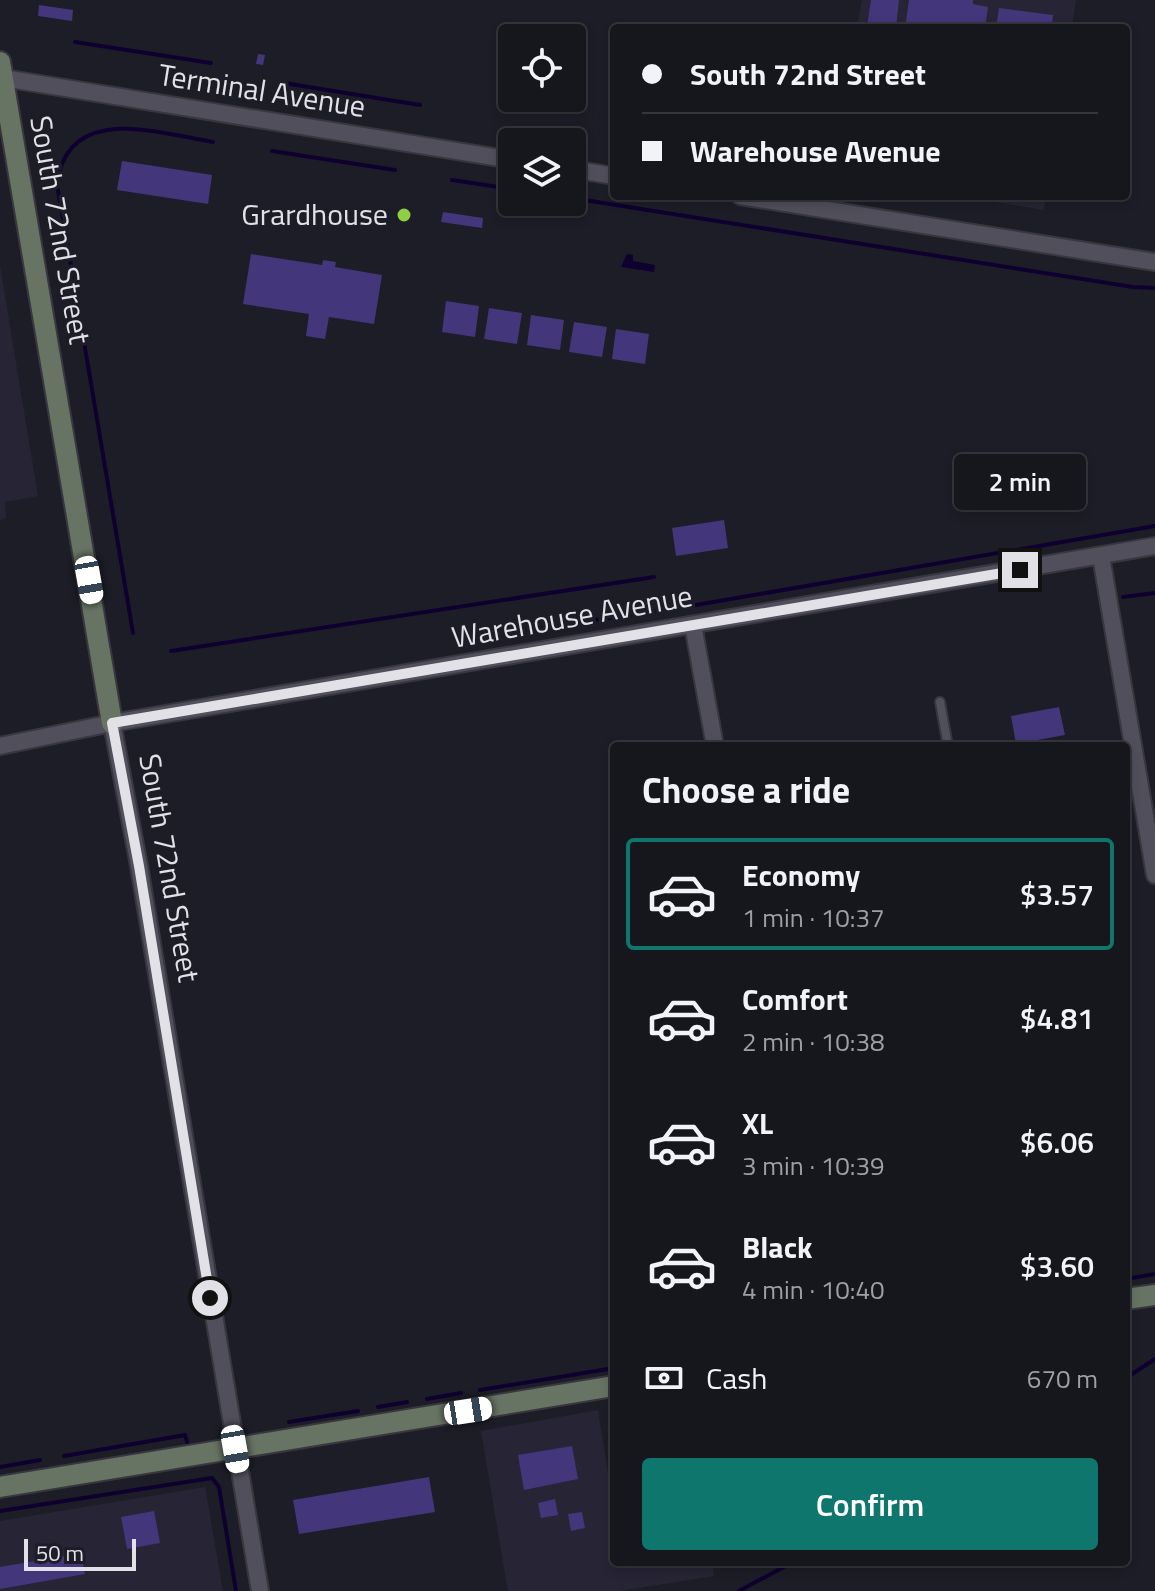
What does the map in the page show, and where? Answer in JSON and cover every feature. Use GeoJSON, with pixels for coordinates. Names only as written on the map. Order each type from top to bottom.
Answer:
{"type":"FeatureCollection","features":[{"type":"Feature","properties":{"kind":"street","name":"Terminal Avenue"},"geometry":{"type":"LineString","coordinates":[[2,70],[498,158]]}},
{"type":"Feature","properties":{"kind":"street","name":"South 72nd Street"},"geometry":{"type":"LineString","coordinates":[[2,70],[260,1591]]}},
{"type":"Feature","properties":{"kind":"street"},"geometry":{"type":"LineString","coordinates":[[586,171],[610,175]]}},
{"type":"Feature","properties":{"kind":"street"},"geometry":{"type":"LineString","coordinates":[[765,200],[1155,262]]}},
{"type":"Feature","properties":{"kind":"street","name":"Warehouse Avenue"},"geometry":{"type":"LineString","coordinates":[[0,746],[112,723],[1155,546]]}},
{"type":"Feature","properties":{"kind":"street"},"geometry":{"type":"LineString","coordinates":[[1101,556],[1155,875]]}},
{"type":"Feature","properties":{"kind":"street"},"geometry":{"type":"LineString","coordinates":[[693,625],[714,742]]}},
{"type":"Feature","properties":{"kind":"street"},"geometry":{"type":"LineString","coordinates":[[1130,1298],[1155,1295]]}},
{"type":"Feature","properties":{"kind":"street"},"geometry":{"type":"LineString","coordinates":[[0,1487],[610,1387]]}},
{"type":"Feature","properties":{"kind":"lane"},"geometry":{"type":"LineString","coordinates":[[940,702],[947,742]]}},
{"type":"Feature","properties":{"kind":"shaded area"},"geometry":{"type":"Polygon","coordinates":[[[862,0],[1076,0],[1073,24],[858,24],[862,0]]]}},
{"type":"Feature","properties":{"kind":"shaded area"},"geometry":{"type":"Polygon","coordinates":[[[983,200],[1045,200],[1044,210],[983,200]]]}},
{"type":"Feature","properties":{"kind":"shaded area"},"geometry":{"type":"Polygon","coordinates":[[[627,254],[633,255],[633,261],[655,265],[654,272],[621,267],[627,254]]]}},
{"type":"Feature","properties":{"kind":"shaded area"},"geometry":{"type":"Polygon","coordinates":[[[0,266],[38,496],[5,502],[6,518],[0,520],[0,266]]]}},
{"type":"Feature","properties":{"kind":"shaded area"},"geometry":{"type":"Polygon","coordinates":[[[598,1410],[610,1486],[610,1566],[713,1566],[714,1576],[619,1591],[508,1591],[481,1431],[598,1410]]]}},
{"type":"Feature","properties":{"kind":"shaded area"},"geometry":{"type":"Polygon","coordinates":[[[205,1487],[223,1591],[0,1591],[0,1521],[205,1487]]]}},
{"type":"Feature","properties":{"kind":"building"},"geometry":{"type":"Polygon","coordinates":[[[871,0],[899,0],[896,24],[867,24],[871,0]]]}},
{"type":"Feature","properties":{"kind":"building"},"geometry":{"type":"Polygon","coordinates":[[[909,0],[973,0],[973,4],[988,7],[986,24],[906,24],[909,0]]]}},
{"type":"Feature","properties":{"kind":"building"},"geometry":{"type":"Polygon","coordinates":[[[39,5],[73,10],[72,21],[38,16],[39,5]]]}},
{"type":"Feature","properties":{"kind":"building"},"geometry":{"type":"Polygon","coordinates":[[[999,8],[1053,15],[1052,24],[997,24],[999,8]]]}},
{"type":"Feature","properties":{"kind":"building"},"geometry":{"type":"Polygon","coordinates":[[[258,54],[265,55],[263,65],[256,64],[258,54]]]}},
{"type":"Feature","properties":{"kind":"building"},"geometry":{"type":"Polygon","coordinates":[[[122,161],[212,175],[208,204],[117,190],[122,161]]]}},
{"type":"Feature","properties":{"kind":"building","name":"Grardhouse"},"geometry":{"type":"Polygon","coordinates":[[[402,209],[409,210],[407,221],[400,220],[402,209]]]}},
{"type":"Feature","properties":{"kind":"building"},"geometry":{"type":"Polygon","coordinates":[[[443,212],[483,218],[482,228],[441,222],[443,212]]]}},
{"type":"Feature","properties":{"kind":"building"},"geometry":{"type":"Polygon","coordinates":[[[251,254],[322,265],[323,260],[336,262],[335,267],[382,275],[374,324],[329,317],[325,339],[306,336],[309,314],[243,304],[251,254]]]}},
{"type":"Feature","properties":{"kind":"building"},"geometry":{"type":"Polygon","coordinates":[[[446,301],[479,306],[475,337],[442,332],[446,301]]]}},
{"type":"Feature","properties":{"kind":"building"},"geometry":{"type":"Polygon","coordinates":[[[489,308],[522,313],[517,344],[484,339],[489,308]]]}},
{"type":"Feature","properties":{"kind":"building"},"geometry":{"type":"Polygon","coordinates":[[[531,315],[564,320],[560,350],[527,345],[531,315]]]}},
{"type":"Feature","properties":{"kind":"building"},"geometry":{"type":"Polygon","coordinates":[[[574,322],[607,327],[602,357],[569,352],[574,322]]]}},
{"type":"Feature","properties":{"kind":"building"},"geometry":{"type":"Polygon","coordinates":[[[616,329],[649,334],[645,364],[612,359],[616,329]]]}},
{"type":"Feature","properties":{"kind":"building"},"geometry":{"type":"Polygon","coordinates":[[[724,520],[728,548],[676,556],[672,528],[724,520]]]}},
{"type":"Feature","properties":{"kind":"building"},"geometry":{"type":"Polygon","coordinates":[[[1059,707],[1065,735],[1016,742],[1011,716],[1059,707]]]}},
{"type":"Feature","properties":{"kind":"building"},"geometry":{"type":"Polygon","coordinates":[[[572,1446],[578,1479],[524,1490],[518,1455],[572,1446]]]}},
{"type":"Feature","properties":{"kind":"building"},"geometry":{"type":"Polygon","coordinates":[[[429,1477],[435,1512],[299,1534],[293,1500],[429,1477]]]}},
{"type":"Feature","properties":{"kind":"building"},"geometry":{"type":"Polygon","coordinates":[[[555,1499],[558,1515],[541,1518],[538,1503],[555,1499]]]}},
{"type":"Feature","properties":{"kind":"building"},"geometry":{"type":"Polygon","coordinates":[[[154,1511],[160,1543],[127,1549],[121,1517],[154,1511]]]}},
{"type":"Feature","properties":{"kind":"building"},"geometry":{"type":"Polygon","coordinates":[[[582,1512],[585,1528],[571,1531],[568,1514],[582,1512]]]}},
{"type":"Feature","properties":{"kind":"building"},"geometry":{"type":"Polygon","coordinates":[[[81,1553],[85,1574],[0,1589],[0,1567],[81,1553]]]}},
{"type":"Feature","properties":{"kind":"waterway"},"geometry":{"type":"LineString","coordinates":[[75,42],[211,63]]}},
{"type":"Feature","properties":{"kind":"waterway"},"geometry":{"type":"LineString","coordinates":[[284,83],[420,105]]}},
{"type":"Feature","properties":{"kind":"waterway"},"geometry":{"type":"LineString","coordinates":[[73,277],[57,185],[64,159],[78,142],[96,133],[118,129],[167,133],[213,142]]}},
{"type":"Feature","properties":{"kind":"waterway"},"geometry":{"type":"LineString","coordinates":[[272,151],[395,170]]}},
{"type":"Feature","properties":{"kind":"waterway"},"geometry":{"type":"LineString","coordinates":[[452,180],[498,187]]}},
{"type":"Feature","properties":{"kind":"waterway"},"geometry":{"type":"LineString","coordinates":[[586,200],[1155,288]]}},
{"type":"Feature","properties":{"kind":"waterway"},"geometry":{"type":"LineString","coordinates":[[81,324],[133,633]]}},
{"type":"Feature","properties":{"kind":"waterway"},"geometry":{"type":"LineString","coordinates":[[520,631],[690,606],[1155,526]]}},
{"type":"Feature","properties":{"kind":"waterway"},"geometry":{"type":"LineString","coordinates":[[171,651],[654,577]]}},
{"type":"Feature","properties":{"kind":"waterway"},"geometry":{"type":"LineString","coordinates":[[1123,597],[1155,593]]}},
{"type":"Feature","properties":{"kind":"waterway"},"geometry":{"type":"LineString","coordinates":[[1130,1278],[1155,1274]]}},
{"type":"Feature","properties":{"kind":"waterway"},"geometry":{"type":"LineString","coordinates":[[1130,1375],[1155,1359]]}},
{"type":"Feature","properties":{"kind":"waterway"},"geometry":{"type":"LineString","coordinates":[[480,1390],[610,1369]]}},
{"type":"Feature","properties":{"kind":"waterway"},"geometry":{"type":"LineString","coordinates":[[427,1399],[461,1393]]}},
{"type":"Feature","properties":{"kind":"waterway"},"geometry":{"type":"LineString","coordinates":[[378,1407],[407,1402]]}},
{"type":"Feature","properties":{"kind":"waterway"},"geometry":{"type":"LineString","coordinates":[[289,1422],[358,1411]]}},
{"type":"Feature","properties":{"kind":"waterway"},"geometry":{"type":"LineString","coordinates":[[64,1456],[185,1435],[187,1442]]}},
{"type":"Feature","properties":{"kind":"waterway"},"geometry":{"type":"LineString","coordinates":[[0,1467],[40,1460]]}},
{"type":"Feature","properties":{"kind":"waterway"},"geometry":{"type":"LineString","coordinates":[[0,1511],[212,1478],[219,1487],[236,1591]]}},
{"type":"Feature","properties":{"kind":"waterway"},"geometry":{"type":"LineString","coordinates":[[739,1591],[786,1566]]}},
{"type":"Feature","properties":{"kind":"place","name":"Grardhouse"},"geometry":{"type":"Point","coordinates":[404,215]}},
{"type":"Feature","properties":{"kind":"route"},"geometry":{"type":"LineString","coordinates":[[210,1298],[139,866],[112,723],[1020,570]]}}]}
